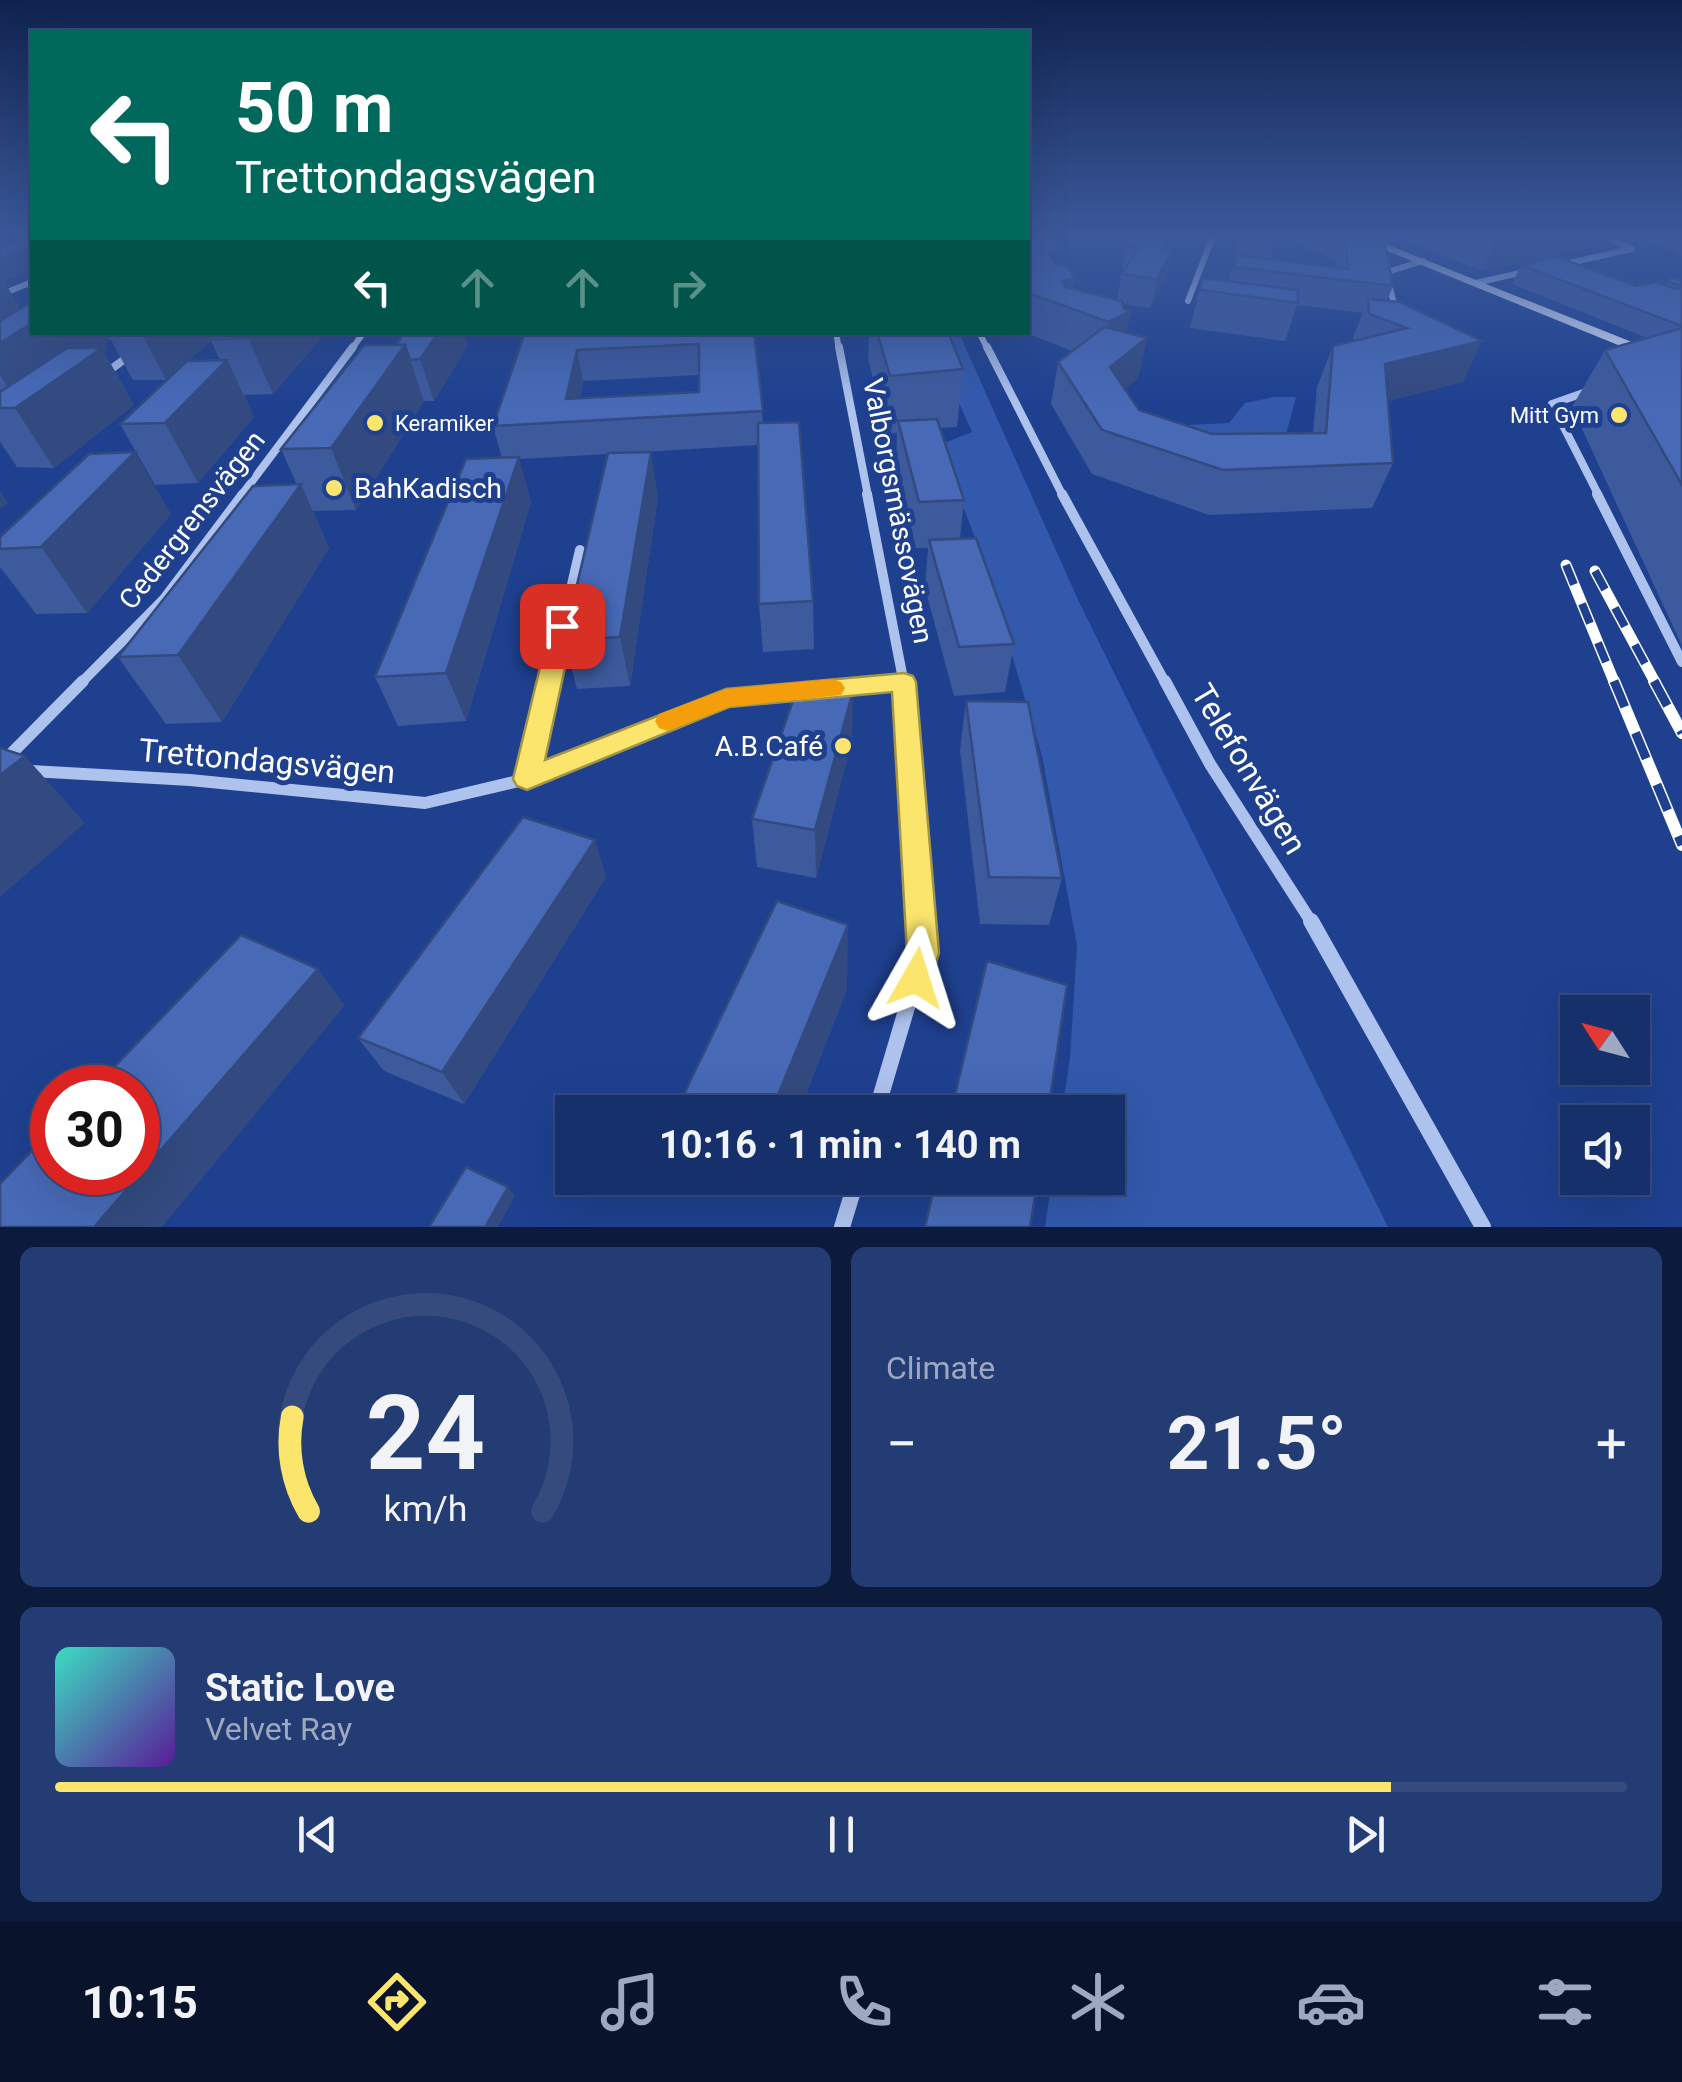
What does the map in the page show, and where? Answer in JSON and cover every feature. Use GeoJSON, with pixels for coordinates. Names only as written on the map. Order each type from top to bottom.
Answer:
{"type":"FeatureCollection","features":[{"type":"Feature","properties":{"kind":"street"},"geometry":{"type":"LineString","coordinates":[[1188,301],[1192,290]]}},
{"type":"Feature","properties":{"kind":"street"},"geometry":{"type":"LineString","coordinates":[[1390,290],[1394,308],[1412,316]]}},
{"type":"Feature","properties":{"kind":"street"},"geometry":{"type":"LineString","coordinates":[[1494,290],[1678,366]]}},
{"type":"Feature","properties":{"kind":"street","name":"Cedergrensvägen"},"geometry":{"type":"LineString","coordinates":[[0,767],[164,599],[362,335]]}},
{"type":"Feature","properties":{"kind":"street","name":"Valborgsmässovägen"},"geometry":{"type":"LineString","coordinates":[[837,335],[904,682],[923,953],[881,1095]]}},
{"type":"Feature","properties":{"kind":"street","name":"Telefonvägen"},"geometry":{"type":"LineString","coordinates":[[981,335],[1050,473],[1210,764],[1333,955],[1483,1227]]}},
{"type":"Feature","properties":{"kind":"street"},"geometry":{"type":"LineString","coordinates":[[95,380],[142,346]]}},
{"type":"Feature","properties":{"kind":"street"},"geometry":{"type":"LineString","coordinates":[[1651,369],[1678,366]]}},
{"type":"Feature","properties":{"kind":"street"},"geometry":{"type":"LineString","coordinates":[[1602,387],[1552,404],[1682,662]]}},
{"type":"Feature","properties":{"kind":"street"},"geometry":{"type":"LineString","coordinates":[[527,779],[580,550]]}},
{"type":"Feature","properties":{"kind":"street","name":"Trettondagsvägen"},"geometry":{"type":"LineString","coordinates":[[0,767],[190,780],[425,803],[527,779],[726,698],[904,682]]}},
{"type":"Feature","properties":{"kind":"street"},"geometry":{"type":"LineString","coordinates":[[842,1227],[852,1195]]}},
{"type":"Feature","properties":{"kind":"shaded area"},"geometry":{"type":"Polygon","coordinates":[[[914,335],[960,335],[1079,602],[1388,1227],[1045,1227],[1050,1195],[1125,1195],[1125,1095],[1064,1095],[1077,945],[1042,756],[983,558],[939,445],[972,432],[930,338],[914,335]]]}},
{"type":"Feature","properties":{"kind":"shaded area"},"geometry":{"type":"Polygon","coordinates":[[[1296,397],[1284,442],[1208,453],[1188,425],[1229,423],[1245,403],[1296,397]]]}},
{"type":"Feature","properties":{"kind":"building"},"geometry":{"type":"Polygon","coordinates":[[[1030,290],[1078,290],[1122,301],[1124,309],[1131,311],[1108,322],[1030,294],[1030,290]]]}},
{"type":"Feature","properties":{"kind":"building"},"geometry":{"type":"Polygon","coordinates":[[[1202,290],[1298,290],[1298,303],[1202,290]]]}},
{"type":"Feature","properties":{"kind":"building"},"geometry":{"type":"Polygon","coordinates":[[[1588,290],[1682,290],[1682,326],[1588,290]]]}},
{"type":"Feature","properties":{"kind":"building"},"geometry":{"type":"Polygon","coordinates":[[[1368,299],[1400,302],[1482,341],[1385,364],[1393,463],[1223,470],[1102,430],[1058,362],[1104,327],[1147,338],[1110,367],[1139,410],[1212,434],[1326,433],[1333,346],[1407,328],[1369,314],[1368,299]]]}},
{"type":"Feature","properties":{"kind":"building"},"geometry":{"type":"Polygon","coordinates":[[[30,303],[30,324],[0,343],[0,321],[30,303]]]}},
{"type":"Feature","properties":{"kind":"building"},"geometry":{"type":"Polygon","coordinates":[[[1682,328],[1682,485],[1605,350],[1682,328]]]}},
{"type":"Feature","properties":{"kind":"building"},"geometry":{"type":"Polygon","coordinates":[[[214,335],[251,335],[248,338],[210,339],[214,335]]]}},
{"type":"Feature","properties":{"kind":"building"},"geometry":{"type":"Polygon","coordinates":[[[403,335],[437,335],[420,359],[410,360],[405,345],[396,345],[403,335]]]}},
{"type":"Feature","properties":{"kind":"building"},"geometry":{"type":"Polygon","coordinates":[[[524,335],[754,335],[763,411],[493,426],[524,335]],[[699,344],[577,350],[566,399],[699,392],[699,344]]]}},
{"type":"Feature","properties":{"kind":"building"},"geometry":{"type":"Polygon","coordinates":[[[878,335],[949,335],[963,369],[890,376],[878,335]]]}},
{"type":"Feature","properties":{"kind":"building"},"geometry":{"type":"Polygon","coordinates":[[[364,345],[405,345],[331,448],[281,449],[364,345]]]}},
{"type":"Feature","properties":{"kind":"building"},"geometry":{"type":"Polygon","coordinates":[[[67,348],[102,348],[15,408],[0,408],[0,392],[67,348]]]}},
{"type":"Feature","properties":{"kind":"building"},"geometry":{"type":"Polygon","coordinates":[[[227,360],[165,423],[120,424],[187,361],[227,360]]]}},
{"type":"Feature","properties":{"kind":"building"},"geometry":{"type":"Polygon","coordinates":[[[937,419],[964,500],[919,502],[898,421],[937,419]]]}},
{"type":"Feature","properties":{"kind":"building"},"geometry":{"type":"Polygon","coordinates":[[[799,422],[813,601],[759,604],[758,423],[799,422]]]}},
{"type":"Feature","properties":{"kind":"building"},"geometry":{"type":"Polygon","coordinates":[[[135,452],[41,547],[0,549],[0,537],[89,454],[135,452]]]}},
{"type":"Feature","properties":{"kind":"building"},"geometry":{"type":"Polygon","coordinates":[[[651,452],[620,637],[564,640],[608,453],[651,452]]]}},
{"type":"Feature","properties":{"kind":"building"},"geometry":{"type":"Polygon","coordinates":[[[519,457],[446,673],[375,677],[466,459],[519,457]]]}},
{"type":"Feature","properties":{"kind":"building"},"geometry":{"type":"Polygon","coordinates":[[[301,484],[178,655],[118,657],[253,486],[301,484]]]}},
{"type":"Feature","properties":{"kind":"building"},"geometry":{"type":"Polygon","coordinates":[[[976,538],[1014,644],[959,647],[929,540],[976,538]]]}},
{"type":"Feature","properties":{"kind":"building"},"geometry":{"type":"Polygon","coordinates":[[[799,683],[853,691],[815,830],[752,819],[799,683]]]}},
{"type":"Feature","properties":{"kind":"building"},"geometry":{"type":"Polygon","coordinates":[[[966,701],[1028,702],[1062,878],[989,877],[966,701]]]}},
{"type":"Feature","properties":{"kind":"building"},"geometry":{"type":"Polygon","coordinates":[[[0,748],[25,756],[0,775],[0,748]]]}},
{"type":"Feature","properties":{"kind":"building"},"geometry":{"type":"Polygon","coordinates":[[[523,817],[595,840],[442,1072],[358,1038],[523,817]]]}},
{"type":"Feature","properties":{"kind":"building"},"geometry":{"type":"Polygon","coordinates":[[[777,901],[848,925],[778,1095],[683,1095],[777,901]]]}},
{"type":"Feature","properties":{"kind":"building"},"geometry":{"type":"Polygon","coordinates":[[[241,935],[318,969],[160,1151],[160,1065],[116,1065],[241,935]]]}},
{"type":"Feature","properties":{"kind":"building"},"geometry":{"type":"Polygon","coordinates":[[[987,961],[1067,985],[1051,1095],[955,1095],[987,961]]]}},
{"type":"Feature","properties":{"kind":"building"},"geometry":{"type":"Polygon","coordinates":[[[30,1153],[30,1195],[122,1195],[94,1227],[0,1227],[0,1184],[30,1153]]]}},
{"type":"Feature","properties":{"kind":"building"},"geometry":{"type":"Polygon","coordinates":[[[466,1167],[508,1187],[485,1227],[429,1227],[466,1167]]]}},
{"type":"Feature","properties":{"kind":"building"},"geometry":{"type":"Polygon","coordinates":[[[932,1195],[1035,1195],[1030,1227],[925,1227],[932,1195]]]}},
{"type":"Feature","properties":{"kind":"railway"},"geometry":{"type":"LineString","coordinates":[[1566,565],[1615,684]]}},
{"type":"Feature","properties":{"kind":"railway"},"geometry":{"type":"LineString","coordinates":[[1595,571],[1656,684]]}},
{"type":"Feature","properties":{"kind":"railway"},"geometry":{"type":"LineString","coordinates":[[1614,681],[1682,845]]}},
{"type":"Feature","properties":{"kind":"railway"},"geometry":{"type":"LineString","coordinates":[[1654,681],[1682,733]]}},
{"type":"Feature","properties":{"kind":"slow traffic"},"geometry":{"type":"LineString","coordinates":[[668,721],[726,698],[832,688]]}},
{"type":"Feature","properties":{"kind":"place","name":"Mitt Gym"},"geometry":{"type":"Point","coordinates":[1619,415]}},
{"type":"Feature","properties":{"kind":"place","name":"Keramiker"},"geometry":{"type":"Point","coordinates":[375,423]}},
{"type":"Feature","properties":{"kind":"place","name":"BahKadisch"},"geometry":{"type":"Point","coordinates":[334,488]}},
{"type":"Feature","properties":{"kind":"place","name":"A.B.Café"},"geometry":{"type":"Point","coordinates":[843,746]}},
{"type":"Feature","properties":{"kind":"route"},"geometry":{"type":"LineString","coordinates":[[562,626],[527,779],[726,698],[904,682],[923,953],[916,978]]}}]}
